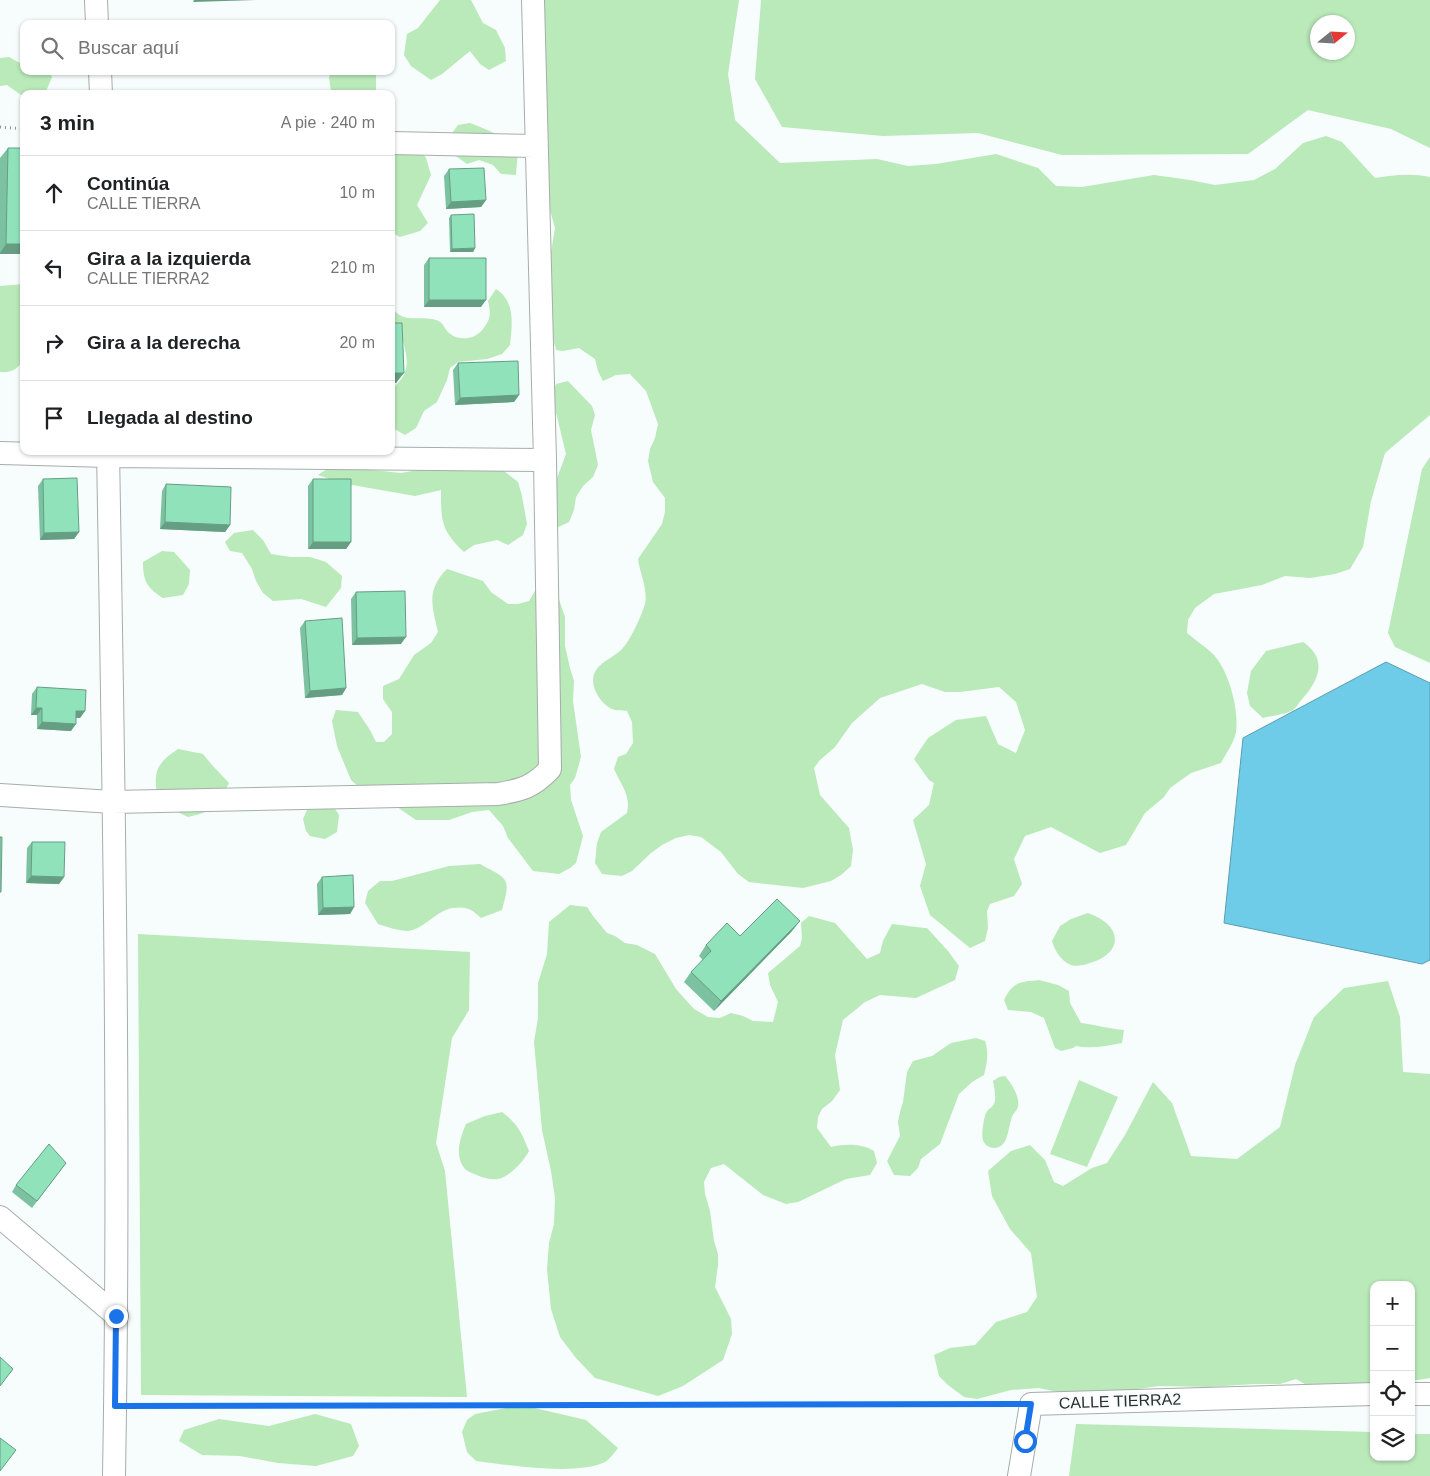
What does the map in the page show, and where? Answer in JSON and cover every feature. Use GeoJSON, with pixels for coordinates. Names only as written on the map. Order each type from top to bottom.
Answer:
{"type":"FeatureCollection","features":[{"type":"Feature","properties":{"kind":"street"},"geometry":{"type":"LineString","coordinates":[[96,0],[97,20]]}},
{"type":"Feature","properties":{"kind":"street"},"geometry":{"type":"LineString","coordinates":[[0,795],[114,802],[498,794],[532,785],[550,769],[545,460],[532,0]]}},
{"type":"Feature","properties":{"kind":"street"},"geometry":{"type":"LineString","coordinates":[[100,75],[101,90]]}},
{"type":"Feature","properties":{"kind":"street"},"geometry":{"type":"LineString","coordinates":[[395,143],[536,146]]}},
{"type":"Feature","properties":{"kind":"street"},"geometry":{"type":"LineString","coordinates":[[0,453],[20,453]]}},
{"type":"Feature","properties":{"kind":"street"},"geometry":{"type":"LineString","coordinates":[[108,455],[114,802],[116,1316],[114,1476]]}},
{"type":"Feature","properties":{"kind":"street"},"geometry":{"type":"LineString","coordinates":[[181,455],[545,460]]}},
{"type":"Feature","properties":{"kind":"street"},"geometry":{"type":"LineString","coordinates":[[0,1217],[116,1316]]}},
{"type":"Feature","properties":{"kind":"street","name":"CALLE TIERRA2"},"geometry":{"type":"LineString","coordinates":[[1031,1404],[1370,1394]]}},
{"type":"Feature","properties":{"kind":"street"},"geometry":{"type":"LineString","coordinates":[[1415,1394],[1430,1394]]}},
{"type":"Feature","properties":{"kind":"street"},"geometry":{"type":"LineString","coordinates":[[1020,1476],[1031,1404]]}},
{"type":"Feature","properties":{"kind":"path"},"geometry":{"type":"LineString","coordinates":[[0,127],[20,129]]}},
{"type":"Feature","properties":{"kind":"path"},"geometry":{"type":"LineString","coordinates":[[115,1406],[1031,1404]]}},
{"type":"Feature","properties":{"kind":"green space"},"geometry":{"type":"Polygon","coordinates":[[[440,0],[471,0],[483,23],[496,30],[505,48],[506,61],[489,70],[480,64],[470,51],[442,74],[431,80],[411,66],[404,55],[407,34],[418,28],[440,0]]]}},
{"type":"Feature","properties":{"kind":"green space"},"geometry":{"type":"Polygon","coordinates":[[[533,0],[739,0],[728,74],[735,120],[780,163],[877,159],[908,166],[936,164],[996,154],[1038,168],[1056,186],[1082,187],[1154,175],[1215,185],[1254,180],[1275,169],[1303,143],[1326,136],[1342,142],[1375,178],[1402,175],[1430,177],[1430,415],[1385,453],[1371,501],[1363,547],[1350,569],[1335,574],[1310,578],[1285,576],[1262,585],[1214,594],[1195,608],[1188,620],[1187,633],[1211,652],[1219,662],[1232,691],[1236,713],[1235,736],[1221,763],[1191,773],[1170,788],[1164,797],[1145,813],[1126,845],[1100,853],[1051,827],[1025,836],[1014,859],[1022,884],[1014,896],[990,904],[987,911],[988,928],[985,941],[970,948],[930,915],[920,886],[926,864],[913,820],[929,805],[934,783],[929,780],[914,759],[928,738],[956,720],[986,716],[998,744],[1016,753],[1025,730],[1016,702],[999,687],[945,692],[922,684],[880,698],[852,723],[835,747],[819,761],[814,768],[820,795],[849,828],[853,850],[851,866],[831,881],[803,888],[749,882],[738,874],[721,852],[701,837],[689,835],[676,838],[662,845],[632,871],[622,876],[602,874],[595,863],[597,843],[601,832],[627,813],[628,801],[614,769],[618,757],[626,754],[633,743],[632,722],[627,711],[614,710],[604,703],[597,694],[593,679],[596,670],[624,647],[641,616],[646,598],[638,559],[662,524],[665,512],[665,498],[653,482],[648,461],[658,424],[646,391],[630,374],[616,375],[603,381],[595,359],[579,348],[563,351],[556,350],[543,301],[555,228],[542,181],[533,0]]]}},
{"type":"Feature","properties":{"kind":"green space"},"geometry":{"type":"Polygon","coordinates":[[[761,0],[1430,0],[1430,148],[1391,129],[1308,110],[1248,154],[1062,155],[978,133],[883,136],[782,127],[755,79],[761,0]]]}},
{"type":"Feature","properties":{"kind":"green space"},"geometry":{"type":"Polygon","coordinates":[[[9,57],[20,63],[20,75],[51,75],[52,77],[47,90],[20,90],[20,94],[7,85],[0,86],[0,58],[9,57]]]}},
{"type":"Feature","properties":{"kind":"green space"},"geometry":{"type":"Polygon","coordinates":[[[330,75],[376,75],[376,90],[331,90],[330,75]]]}},
{"type":"Feature","properties":{"kind":"green space"},"geometry":{"type":"Polygon","coordinates":[[[470,123],[510,143],[517,154],[516,175],[501,174],[493,165],[479,160],[467,164],[450,152],[447,140],[458,125],[470,123]]]}},
{"type":"Feature","properties":{"kind":"green space"},"geometry":{"type":"Polygon","coordinates":[[[412,139],[426,158],[431,175],[417,205],[428,223],[420,231],[400,237],[395,234],[395,141],[412,139]]]}},
{"type":"Feature","properties":{"kind":"green space"},"geometry":{"type":"Polygon","coordinates":[[[20,284],[20,364],[14,370],[8,372],[0,372],[0,286],[20,284]]]}},
{"type":"Feature","properties":{"kind":"green space"},"geometry":{"type":"Polygon","coordinates":[[[496,289],[507,300],[512,322],[510,345],[502,354],[487,359],[458,362],[450,368],[437,402],[424,411],[416,428],[405,435],[395,429],[395,386],[406,369],[407,362],[400,329],[395,327],[395,312],[409,318],[436,320],[441,322],[453,336],[467,338],[480,332],[488,322],[490,309],[488,301],[496,289]]]}},
{"type":"Feature","properties":{"kind":"green space"},"geometry":{"type":"Polygon","coordinates":[[[568,381],[592,406],[595,415],[591,430],[598,465],[593,477],[583,486],[576,497],[574,510],[569,522],[554,529],[550,497],[566,454],[552,396],[556,384],[568,381]]]}},
{"type":"Feature","properties":{"kind":"green space"},"geometry":{"type":"Polygon","coordinates":[[[1430,457],[1430,663],[1395,647],[1388,633],[1422,469],[1430,457]]]}},
{"type":"Feature","properties":{"kind":"green space"},"geometry":{"type":"Polygon","coordinates":[[[340,460],[363,469],[401,473],[452,464],[500,468],[518,482],[527,524],[523,535],[508,545],[497,540],[474,545],[464,552],[451,537],[444,524],[441,510],[441,490],[415,496],[341,483],[318,475],[340,460]]]}},
{"type":"Feature","properties":{"kind":"green space"},"geometry":{"type":"Polygon","coordinates":[[[253,530],[263,540],[271,554],[310,557],[326,562],[342,576],[341,588],[326,607],[301,599],[273,601],[263,593],[242,553],[230,551],[225,542],[234,533],[253,530]]]}},
{"type":"Feature","properties":{"kind":"green space"},"geometry":{"type":"Polygon","coordinates":[[[162,551],[174,552],[190,570],[189,584],[183,595],[163,598],[153,591],[145,579],[143,562],[162,551]]]}},
{"type":"Feature","properties":{"kind":"green space"},"geometry":{"type":"Polygon","coordinates":[[[447,569],[483,581],[491,592],[508,604],[529,601],[539,584],[554,585],[565,617],[565,646],[574,681],[573,701],[581,757],[575,778],[570,785],[571,800],[583,836],[576,863],[559,874],[533,871],[508,838],[503,826],[489,810],[472,812],[449,820],[416,820],[378,794],[360,788],[351,780],[337,746],[332,721],[336,710],[358,712],[376,742],[384,742],[392,734],[392,712],[383,699],[383,686],[399,679],[414,655],[431,643],[438,632],[432,599],[433,591],[440,577],[447,569]]]}},
{"type":"Feature","properties":{"kind":"green space"},"geometry":{"type":"Polygon","coordinates":[[[1303,642],[1311,648],[1318,662],[1317,676],[1314,683],[1293,710],[1263,718],[1250,706],[1247,693],[1251,671],[1266,651],[1303,642]]]}},
{"type":"Feature","properties":{"kind":"green space"},"geometry":{"type":"Polygon","coordinates":[[[178,749],[203,754],[229,783],[218,807],[188,817],[169,807],[161,800],[156,788],[156,774],[164,760],[178,749]]]}},
{"type":"Feature","properties":{"kind":"green space"},"geometry":{"type":"Polygon","coordinates":[[[315,802],[332,804],[339,815],[337,832],[325,839],[310,836],[306,831],[303,819],[307,810],[315,802]]]}},
{"type":"Feature","properties":{"kind":"green space"},"geometry":{"type":"Polygon","coordinates":[[[480,864],[497,873],[507,885],[502,910],[481,918],[475,912],[462,907],[447,909],[420,927],[404,931],[378,924],[365,903],[368,891],[380,881],[392,881],[449,866],[480,864]]]}},
{"type":"Feature","properties":{"kind":"green space"},"geometry":{"type":"Polygon","coordinates":[[[570,905],[587,907],[607,933],[625,943],[637,945],[655,954],[676,989],[694,1009],[708,1017],[720,1018],[731,1013],[753,1021],[773,1022],[778,1002],[770,985],[768,973],[800,946],[802,938],[801,923],[809,916],[835,923],[867,959],[880,953],[883,941],[892,924],[927,928],[959,966],[955,980],[916,998],[880,995],[865,1002],[843,1020],[835,1055],[840,1090],[832,1101],[822,1109],[818,1117],[817,1128],[831,1147],[853,1145],[869,1148],[874,1151],[877,1163],[870,1175],[846,1179],[798,1202],[786,1204],[763,1195],[724,1164],[711,1168],[704,1182],[718,1254],[715,1287],[731,1319],[732,1334],[723,1360],[683,1386],[658,1396],[595,1378],[560,1337],[551,1309],[547,1269],[549,1243],[554,1224],[555,1198],[542,1130],[534,1042],[538,1018],[538,983],[547,954],[549,922],[570,905]]]}},
{"type":"Feature","properties":{"kind":"green space"},"geometry":{"type":"Polygon","coordinates":[[[1088,913],[1099,918],[1113,931],[1114,945],[1110,952],[1102,958],[1083,965],[1071,965],[1059,955],[1052,941],[1060,926],[1071,919],[1088,913]]]}},
{"type":"Feature","properties":{"kind":"green space"},"geometry":{"type":"Polygon","coordinates":[[[138,934],[470,952],[469,1010],[452,1038],[436,1143],[445,1171],[467,1397],[141,1395],[138,934]]]}},
{"type":"Feature","properties":{"kind":"green space"},"geometry":{"type":"Polygon","coordinates":[[[1039,980],[1058,985],[1069,991],[1070,1003],[1081,1023],[1124,1030],[1122,1043],[1093,1047],[1076,1046],[1061,1051],[1055,1048],[1044,1018],[1031,1012],[1008,1010],[1004,1000],[1014,986],[1027,981],[1039,980]]]}},
{"type":"Feature","properties":{"kind":"green space"},"geometry":{"type":"Polygon","coordinates":[[[1388,981],[1400,1017],[1403,1072],[1430,1074],[1430,1378],[1415,1380],[1415,1281],[1370,1281],[1370,1388],[1317,1391],[1296,1379],[1280,1384],[1209,1387],[1159,1386],[1119,1393],[1062,1393],[1039,1388],[1011,1390],[977,1399],[964,1397],[939,1376],[934,1355],[950,1348],[975,1345],[996,1322],[1027,1312],[1037,1297],[1031,1253],[1010,1229],[992,1196],[988,1171],[1011,1151],[1030,1145],[1045,1160],[1054,1182],[1063,1186],[1092,1168],[1107,1163],[1125,1135],[1153,1082],[1172,1103],[1191,1156],[1237,1159],[1280,1127],[1295,1065],[1314,1017],[1344,988],[1388,981]]]}},
{"type":"Feature","properties":{"kind":"green space"},"geometry":{"type":"Polygon","coordinates":[[[976,1038],[985,1041],[986,1045],[987,1058],[984,1075],[972,1082],[959,1094],[940,1144],[921,1159],[918,1168],[910,1176],[894,1175],[887,1161],[900,1136],[898,1122],[907,1072],[913,1061],[932,1056],[951,1043],[976,1038]]]}},
{"type":"Feature","properties":{"kind":"green space"},"geometry":{"type":"Polygon","coordinates":[[[1005,1076],[1015,1091],[1018,1107],[1010,1122],[1004,1143],[992,1148],[987,1146],[982,1138],[984,1122],[986,1113],[994,1105],[995,1101],[993,1081],[1005,1076]]]}},
{"type":"Feature","properties":{"kind":"green space"},"geometry":{"type":"Polygon","coordinates":[[[1079,1080],[1118,1097],[1087,1167],[1050,1154],[1079,1080]]]}},
{"type":"Feature","properties":{"kind":"green space"},"geometry":{"type":"Polygon","coordinates":[[[502,1112],[519,1129],[529,1151],[516,1168],[507,1175],[502,1178],[488,1179],[465,1169],[459,1153],[460,1141],[466,1124],[485,1116],[502,1112]]]}},
{"type":"Feature","properties":{"kind":"green space"},"geometry":{"type":"Polygon","coordinates":[[[522,1405],[586,1420],[618,1448],[605,1462],[577,1468],[524,1467],[476,1461],[467,1452],[462,1432],[467,1420],[475,1414],[522,1405]]]}},
{"type":"Feature","properties":{"kind":"green space"},"geometry":{"type":"Polygon","coordinates":[[[315,1414],[351,1424],[359,1446],[353,1456],[316,1466],[278,1463],[240,1456],[202,1455],[179,1441],[184,1430],[219,1419],[269,1426],[315,1414]]]}},
{"type":"Feature","properties":{"kind":"green space"},"geometry":{"type":"Polygon","coordinates":[[[1076,1424],[1370,1432],[1370,1461],[1415,1461],[1415,1434],[1430,1434],[1430,1476],[1069,1476],[1076,1424]]]}},
{"type":"Feature","properties":{"kind":"water"},"geometry":{"type":"Polygon","coordinates":[[[1386,662],[1430,683],[1430,960],[1422,964],[1224,923],[1243,738],[1386,662]]]}},
{"type":"Feature","properties":{"kind":"building"},"geometry":{"type":"Polygon","coordinates":[[[8,148],[20,148],[20,244],[6,244],[8,148]]]}},
{"type":"Feature","properties":{"kind":"building"},"geometry":{"type":"Polygon","coordinates":[[[484,168],[486,200],[451,202],[449,169],[484,168]]]}},
{"type":"Feature","properties":{"kind":"building"},"geometry":{"type":"Polygon","coordinates":[[[474,214],[475,248],[452,249],[451,215],[474,214]]]}},
{"type":"Feature","properties":{"kind":"building"},"geometry":{"type":"Polygon","coordinates":[[[429,258],[486,258],[486,300],[429,300],[429,258]]]}},
{"type":"Feature","properties":{"kind":"building"},"geometry":{"type":"Polygon","coordinates":[[[395,323],[402,323],[404,373],[395,373],[395,323]]]}},
{"type":"Feature","properties":{"kind":"building"},"geometry":{"type":"Polygon","coordinates":[[[518,361],[519,395],[460,398],[458,363],[518,361]]]}},
{"type":"Feature","properties":{"kind":"building"},"geometry":{"type":"Polygon","coordinates":[[[77,478],[79,532],[44,533],[43,479],[77,478]]]}},
{"type":"Feature","properties":{"kind":"building"},"geometry":{"type":"Polygon","coordinates":[[[313,479],[351,479],[351,542],[313,542],[313,479]]]}},
{"type":"Feature","properties":{"kind":"building"},"geometry":{"type":"Polygon","coordinates":[[[166,484],[231,487],[230,525],[165,522],[166,484]]]}},
{"type":"Feature","properties":{"kind":"building"},"geometry":{"type":"Polygon","coordinates":[[[405,591],[406,637],[357,638],[356,592],[405,591]]]}},
{"type":"Feature","properties":{"kind":"building"},"geometry":{"type":"Polygon","coordinates":[[[342,618],[346,688],[310,691],[305,621],[342,618]]]}},
{"type":"Feature","properties":{"kind":"building"},"geometry":{"type":"Polygon","coordinates":[[[37,687],[86,690],[85,711],[76,711],[76,724],[42,722],[42,708],[36,708],[37,687]]]}},
{"type":"Feature","properties":{"kind":"building"},"geometry":{"type":"Polygon","coordinates":[[[0,837],[2,837],[1,892],[0,892],[0,837]]]}},
{"type":"Feature","properties":{"kind":"building"},"geometry":{"type":"Polygon","coordinates":[[[32,842],[65,842],[64,877],[31,876],[32,842]]]}},
{"type":"Feature","properties":{"kind":"building"},"geometry":{"type":"Polygon","coordinates":[[[353,875],[354,907],[323,908],[322,877],[353,875]]]}},
{"type":"Feature","properties":{"kind":"building"},"geometry":{"type":"Polygon","coordinates":[[[777,899],[800,921],[721,1001],[691,972],[711,951],[706,945],[727,923],[740,936],[777,899]]]}},
{"type":"Feature","properties":{"kind":"building"},"geometry":{"type":"Polygon","coordinates":[[[49,1144],[66,1163],[37,1201],[16,1185],[49,1144]]]}},
{"type":"Feature","properties":{"kind":"building"},"geometry":{"type":"Polygon","coordinates":[[[0,1357],[13,1369],[0,1386],[0,1357]]]}},
{"type":"Feature","properties":{"kind":"building"},"geometry":{"type":"Polygon","coordinates":[[[0,1438],[16,1450],[0,1471],[0,1438]]]}},
{"type":"Feature","properties":{"kind":"route"},"geometry":{"type":"LineString","coordinates":[[116,1316],[115,1406],[1031,1404],[1025,1441]]}}]}
